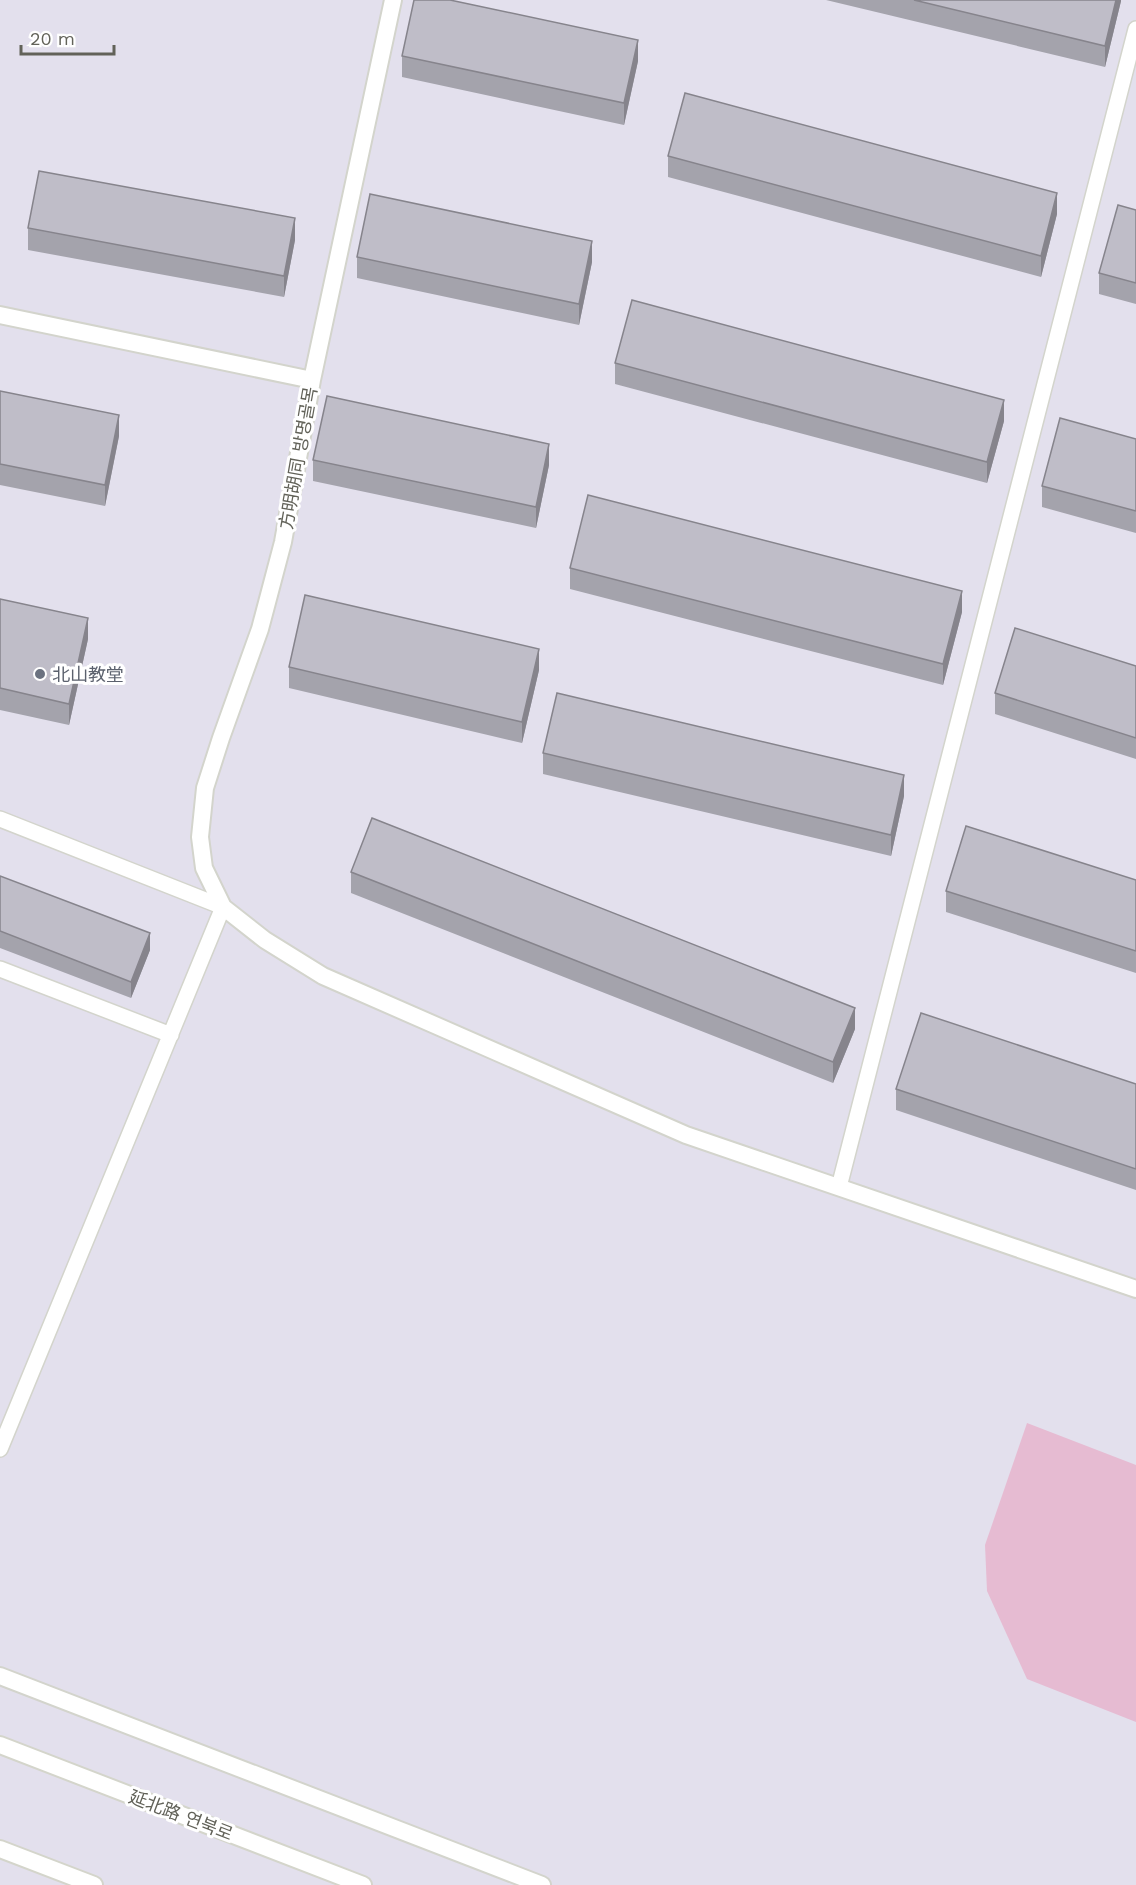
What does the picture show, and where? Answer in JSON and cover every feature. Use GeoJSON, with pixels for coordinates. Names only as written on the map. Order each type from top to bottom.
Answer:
{"type":"FeatureCollection","features":[{"type":"Feature","properties":{"kind":"street","name":"方明胡同 방명골목"},"geometry":{"type":"LineString","coordinates":[[223,907],[204,868],[200,837],[206,789],[221,738],[260,629],[283,542],[312,380],[393,0]]}},
{"type":"Feature","properties":{"kind":"street"},"geometry":{"type":"LineString","coordinates":[[0,315],[312,380]]}},
{"type":"Feature","properties":{"kind":"street"},"geometry":{"type":"LineString","coordinates":[[223,907],[265,940],[323,976],[686,1136],[1136,1288]]}},
{"type":"Feature","properties":{"kind":"street"},"geometry":{"type":"LineString","coordinates":[[0,1676],[542,1885]]}},
{"type":"Feature","properties":{"kind":"street","name":"延北路 연북로"},"geometry":{"type":"LineString","coordinates":[[0,1745],[363,1885]]}},
{"type":"Feature","properties":{"kind":"street"},"geometry":{"type":"LineString","coordinates":[[0,1849],[94,1885]]}},
{"type":"Feature","properties":{"kind":"lane"},"geometry":{"type":"LineString","coordinates":[[839,1187],[1136,29]]}},
{"type":"Feature","properties":{"kind":"lane"},"geometry":{"type":"LineString","coordinates":[[0,819],[223,907],[0,1449]]}},
{"type":"Feature","properties":{"kind":"lane"},"geometry":{"type":"LineString","coordinates":[[0,969],[171,1035]]}},
{"type":"Feature","properties":{"kind":"shaded area"},"geometry":{"type":"Polygon","coordinates":[[[1027,1423],[1136,1465],[1136,1722],[1027,1679],[987,1591],[985,1545],[1027,1423]]]}},
{"type":"Feature","properties":{"kind":"building"},"geometry":{"type":"Polygon","coordinates":[[[414,0],[450,0],[638,40],[624,103],[402,56],[414,0]]]}},
{"type":"Feature","properties":{"kind":"building"},"geometry":{"type":"Polygon","coordinates":[[[914,0],[1116,0],[1105,46],[914,0]]]}},
{"type":"Feature","properties":{"kind":"building"},"geometry":{"type":"Polygon","coordinates":[[[685,93],[1057,193],[1041,256],[668,156],[685,93]]]}},
{"type":"Feature","properties":{"kind":"building"},"geometry":{"type":"Polygon","coordinates":[[[39,171],[295,218],[284,276],[28,228],[39,171]]]}},
{"type":"Feature","properties":{"kind":"building"},"geometry":{"type":"Polygon","coordinates":[[[370,194],[592,241],[579,304],[357,257],[370,194]]]}},
{"type":"Feature","properties":{"kind":"building"},"geometry":{"type":"Polygon","coordinates":[[[1118,205],[1136,210],[1136,283],[1099,273],[1118,205]]]}},
{"type":"Feature","properties":{"kind":"building"},"geometry":{"type":"Polygon","coordinates":[[[632,300],[1004,400],[987,462],[615,363],[632,300]]]}},
{"type":"Feature","properties":{"kind":"building"},"geometry":{"type":"Polygon","coordinates":[[[0,391],[119,415],[105,485],[0,464],[0,391]]]}},
{"type":"Feature","properties":{"kind":"building"},"geometry":{"type":"Polygon","coordinates":[[[327,396],[549,444],[536,507],[313,460],[327,396]]]}},
{"type":"Feature","properties":{"kind":"building"},"geometry":{"type":"Polygon","coordinates":[[[1060,418],[1136,439],[1136,511],[1042,486],[1060,418]]]}},
{"type":"Feature","properties":{"kind":"building"},"geometry":{"type":"Polygon","coordinates":[[[588,495],[962,591],[943,664],[570,568],[588,495]]]}},
{"type":"Feature","properties":{"kind":"building"},"geometry":{"type":"Polygon","coordinates":[[[305,595],[539,649],[522,722],[289,667],[305,595]]]}},
{"type":"Feature","properties":{"kind":"building","name":"北山教堂"},"geometry":{"type":"Polygon","coordinates":[[[0,599],[88,618],[69,704],[0,688],[0,599]]]}},
{"type":"Feature","properties":{"kind":"building"},"geometry":{"type":"Polygon","coordinates":[[[1015,628],[1136,666],[1136,738],[995,693],[1015,628]]]}},
{"type":"Feature","properties":{"kind":"building"},"geometry":{"type":"Polygon","coordinates":[[[557,693],[904,775],[891,835],[543,753],[557,693]]]}},
{"type":"Feature","properties":{"kind":"building"},"geometry":{"type":"Polygon","coordinates":[[[372,818],[855,1008],[833,1062],[351,872],[372,818]]]}},
{"type":"Feature","properties":{"kind":"building"},"geometry":{"type":"Polygon","coordinates":[[[966,826],[1136,880],[1136,951],[946,891],[966,826]]]}},
{"type":"Feature","properties":{"kind":"building"},"geometry":{"type":"Polygon","coordinates":[[[0,876],[150,933],[131,982],[0,931],[0,876]]]}},
{"type":"Feature","properties":{"kind":"building"},"geometry":{"type":"Polygon","coordinates":[[[921,1013],[1136,1084],[1136,1169],[896,1089],[921,1013]]]}},
{"type":"Feature","properties":{"kind":"place","name":"北山教堂"},"geometry":{"type":"Point","coordinates":[40,674]}}]}
